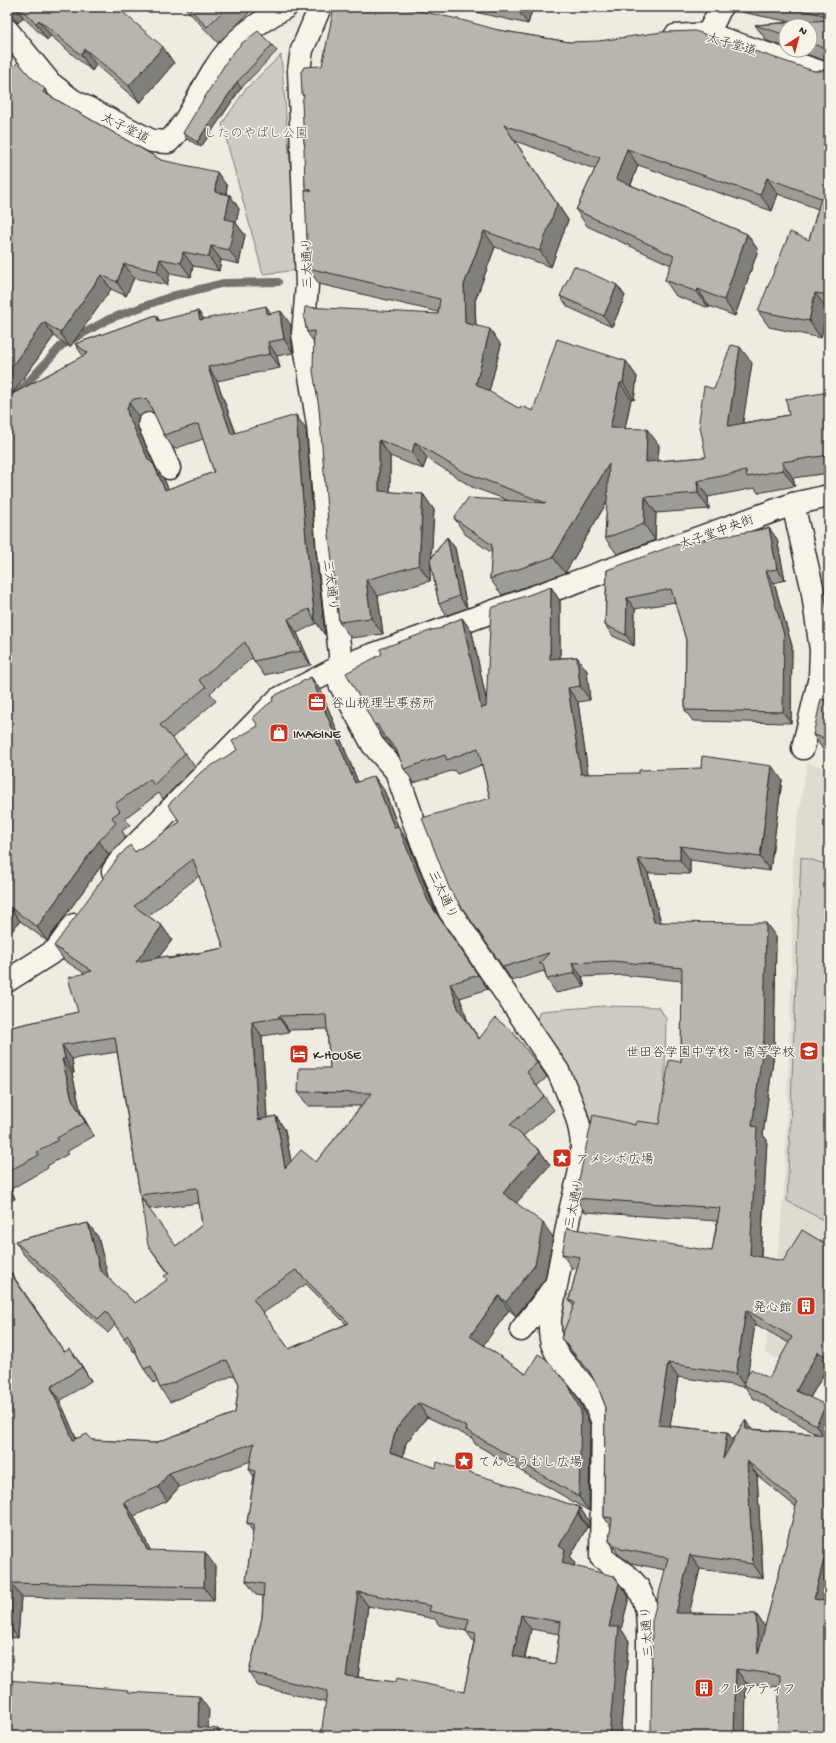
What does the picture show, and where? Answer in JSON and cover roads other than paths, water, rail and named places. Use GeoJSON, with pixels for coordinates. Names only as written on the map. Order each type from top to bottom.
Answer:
{"type":"FeatureCollection","features":[{"type":"Feature","properties":{"kind":"street","name":"太子堂道"},"geometry":{"type":"LineString","coordinates":[[7,30],[50,83],[72,100],[152,141],[168,142],[179,131],[215,68],[226,52],[246,32],[286,7]]}},
{"type":"Feature","properties":{"kind":"street","name":"三太通り"},"geometry":{"type":"LineString","coordinates":[[320,7],[302,50],[299,70],[307,285],[303,334],[317,414],[328,552],[341,666],[340,684],[373,745],[396,772],[448,910],[558,1071],[580,1128],[582,1147],[581,1163],[550,1318],[550,1333],[553,1345],[558,1355],[582,1383],[595,1404],[603,1423],[601,1557],[605,1562],[621,1570],[638,1587],[647,1611],[648,1736]]}},
{"type":"Feature","properties":{"kind":"street"},"geometry":{"type":"LineString","coordinates":[[708,34],[721,7]]}},
{"type":"Feature","properties":{"kind":"street","name":"太子堂道"},"geometry":{"type":"LineString","coordinates":[[654,39],[672,36],[708,34],[829,75]]}},
{"type":"Feature","properties":{"kind":"street"},"geometry":{"type":"LineString","coordinates":[[149,424],[169,468]]}},
{"type":"Feature","properties":{"kind":"street","name":"太子堂中央街"},"geometry":{"type":"LineString","coordinates":[[101,888],[119,862],[278,699],[341,666],[793,504],[829,496]]}},
{"type":"Feature","properties":{"kind":"street"},"geometry":{"type":"LineString","coordinates":[[793,504],[812,587],[821,650],[820,677],[803,748]]}},
{"type":"Feature","properties":{"kind":"street"},"geometry":{"type":"LineString","coordinates":[[7,980],[56,950],[88,906]]}},
{"type":"Feature","properties":{"kind":"street"},"geometry":{"type":"LineString","coordinates":[[521,1330],[544,1301],[557,1281]]}},
{"type":"Feature","properties":{"kind":"waterway"},"geometry":{"type":"LineString","coordinates":[[7,405],[61,346],[109,319],[172,296],[224,283],[278,282]]}},
{"type":"Feature","properties":{"kind":"place","name":"谷山税理士事務所"},"geometry":{"type":"Point","coordinates":[317,702]}},
{"type":"Feature","properties":{"kind":"place","name":"IMAGINE"},"geometry":{"type":"Point","coordinates":[279,733]}},
{"type":"Feature","properties":{"kind":"place","name":"世田谷学園中学校・高等学校"},"geometry":{"type":"Point","coordinates":[809,1051]}},
{"type":"Feature","properties":{"kind":"place","name":"K-HOUSE"},"geometry":{"type":"Point","coordinates":[299,1054]}},
{"type":"Feature","properties":{"kind":"place","name":"アメンボ広場"},"geometry":{"type":"Point","coordinates":[562,1158]}},
{"type":"Feature","properties":{"kind":"place","name":"発心館"},"geometry":{"type":"Point","coordinates":[806,1306]}},
{"type":"Feature","properties":{"kind":"place","name":"てんとうむし広場"},"geometry":{"type":"Point","coordinates":[464,1461]}},
{"type":"Feature","properties":{"kind":"place","name":"クレアティフ"},"geometry":{"type":"Point","coordinates":[704,1688]}},
{"type":"Feature","properties":{"kind":"park label","name":"したのやばし公園"},"geometry":{"type":"Point","coordinates":[256,132]}}]}
